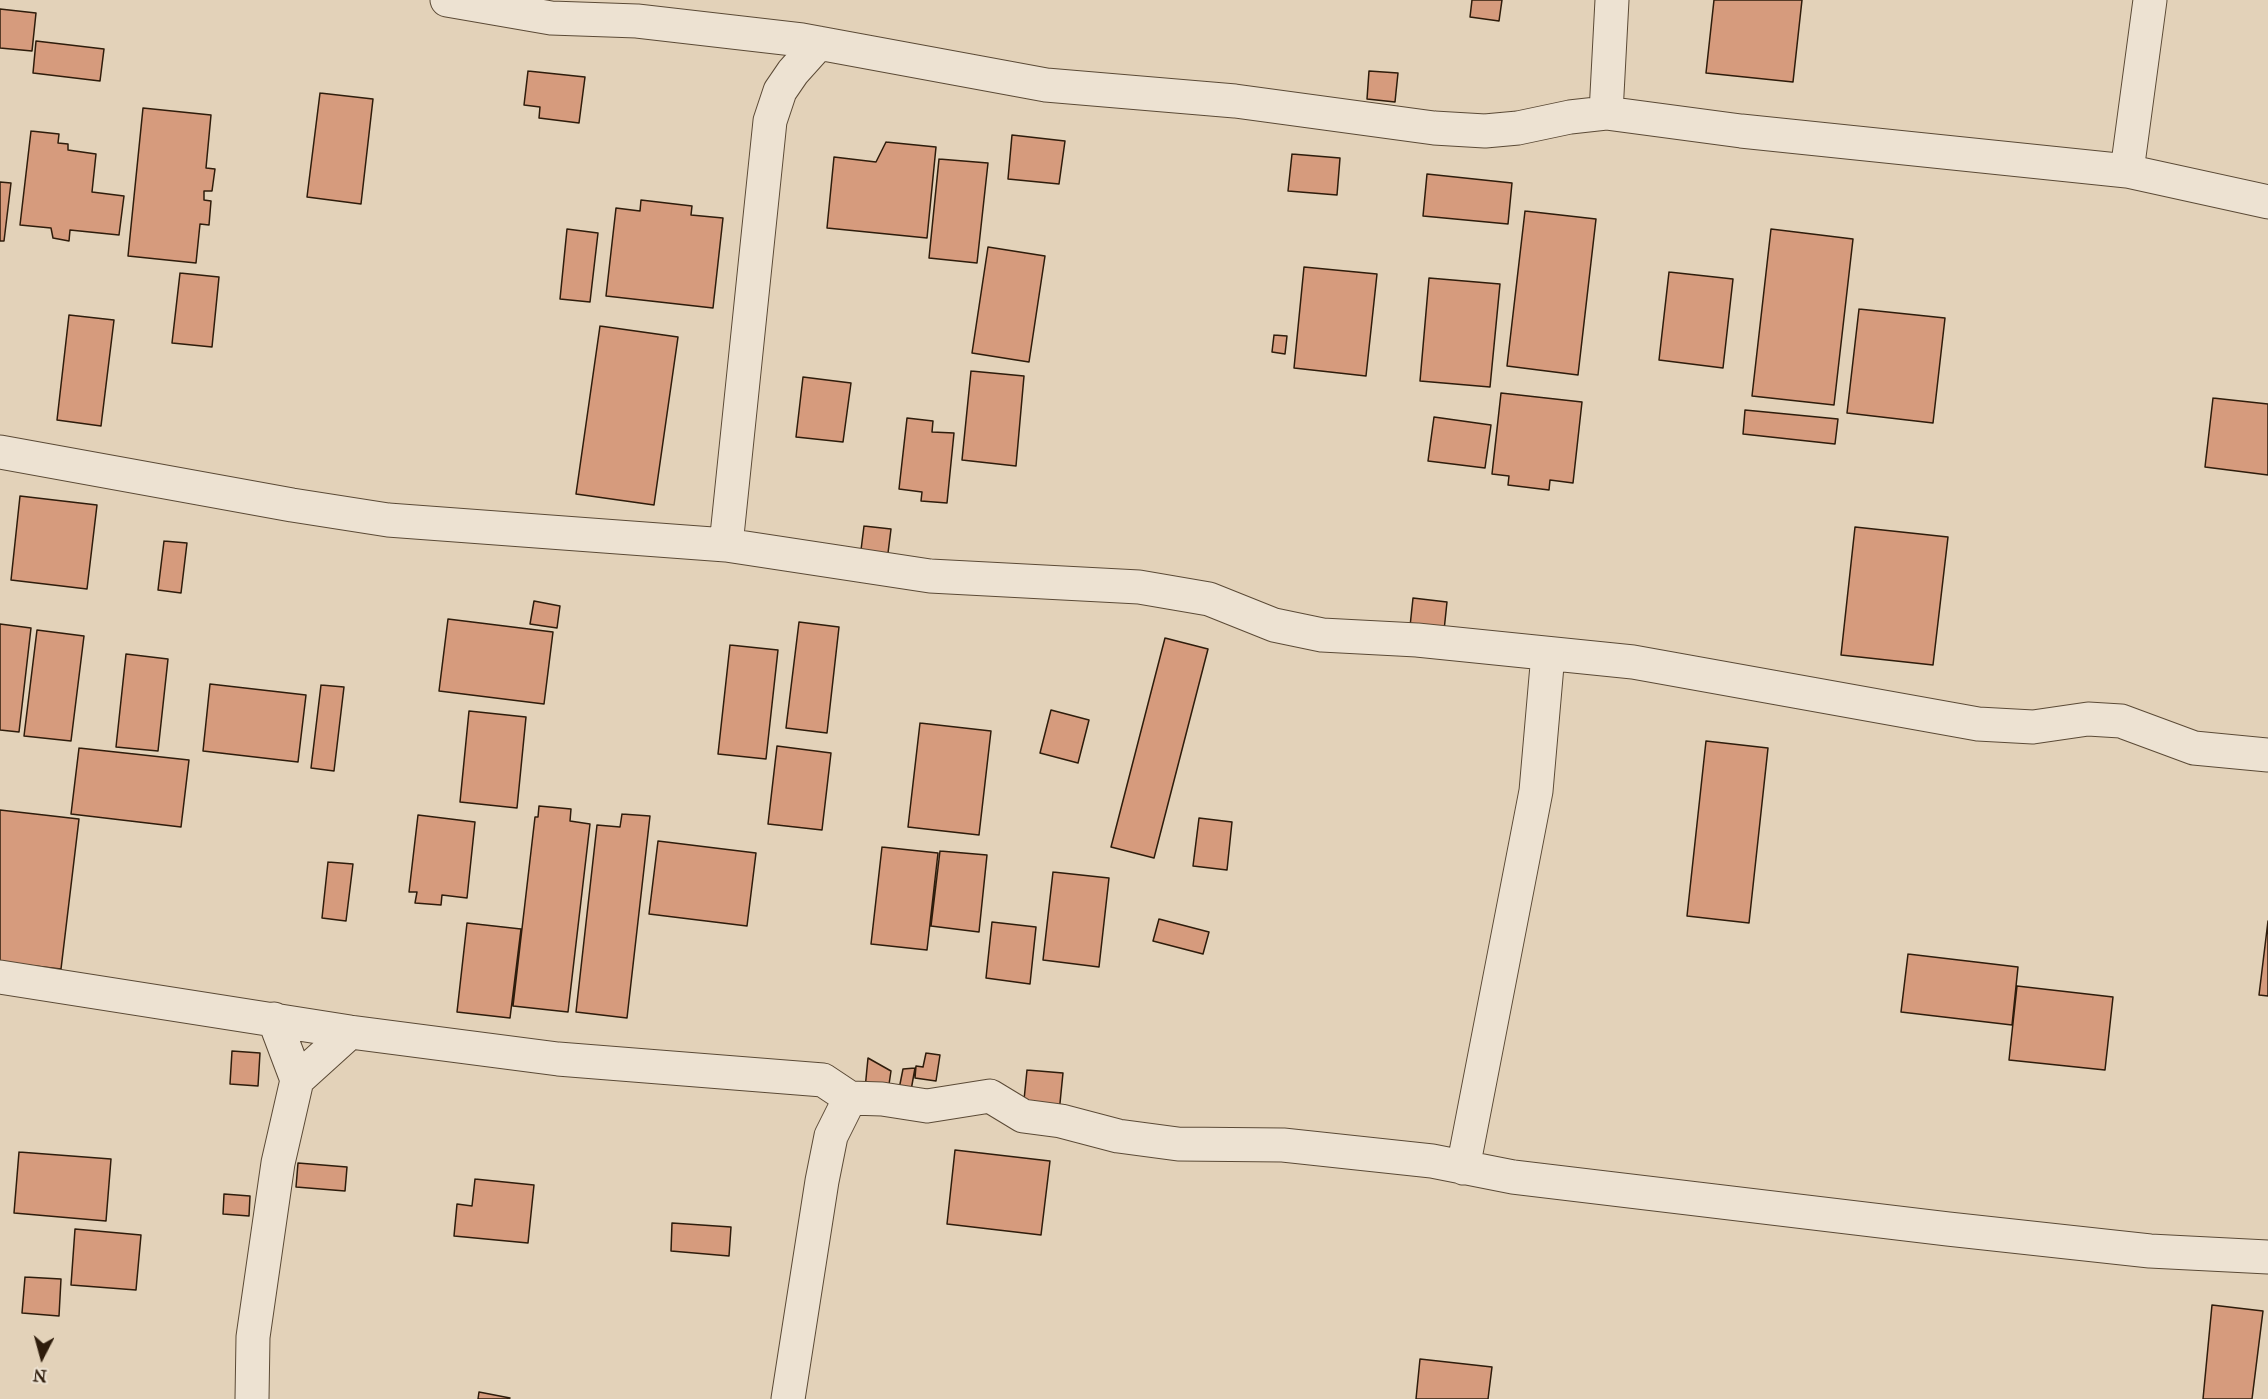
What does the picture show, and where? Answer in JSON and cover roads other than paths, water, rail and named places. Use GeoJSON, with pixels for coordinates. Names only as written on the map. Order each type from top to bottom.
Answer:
{"type":"FeatureCollection","features":[{"type":"Feature","properties":{"kind":"street"},"geometry":{"type":"LineString","coordinates":[[447,0],[551,18],[637,21],[819,43],[1046,85],[1235,101],[1434,128],[1485,131],[1518,128],[1570,117],[1606,113],[1741,132],[2127,171],[2268,202]]}},
{"type":"Feature","properties":{"kind":"street"},"geometry":{"type":"LineString","coordinates":[[1606,113],[1612,0]]}},
{"type":"Feature","properties":{"kind":"street"},"geometry":{"type":"LineString","coordinates":[[2127,171],[2150,0]]}},
{"type":"Feature","properties":{"kind":"street"},"geometry":{"type":"LineString","coordinates":[[726,545],[770,121],[780,91],[793,72],[819,43]]}},
{"type":"Feature","properties":{"kind":"street"},"geometry":{"type":"LineString","coordinates":[[0,452],[388,520],[726,545],[930,576],[1139,587],[1209,599],[1274,625],[1322,635],[1417,640],[1633,662],[1978,724],[2033,727],[2088,719],[2121,722],[2194,748],[2268,755]]}},
{"type":"Feature","properties":{"kind":"street"},"geometry":{"type":"LineString","coordinates":[[1463,1168],[1536,791],[1548,654]]}},
{"type":"Feature","properties":{"kind":"street"},"geometry":{"type":"LineString","coordinates":[[0,977],[350,1032],[558,1059],[823,1080],[850,1098],[882,1099],[927,1106],[990,1096],[1023,1116],[1061,1121],[1118,1136],[1178,1144],[1283,1145],[1432,1161],[1513,1177],[1960,1231],[2150,1251],[2268,1257]]}},
{"type":"Feature","properties":{"kind":"street"},"geometry":{"type":"LineString","coordinates":[[252,1399],[253,1337],[256,1314],[279,1163],[297,1080],[274,1019]]}},
{"type":"Feature","properties":{"kind":"street"},"geometry":{"type":"LineString","coordinates":[[297,1080],[350,1032]]}},
{"type":"Feature","properties":{"kind":"street"},"geometry":{"type":"LineString","coordinates":[[788,1399],[831,1136],[850,1098]]}}]}
